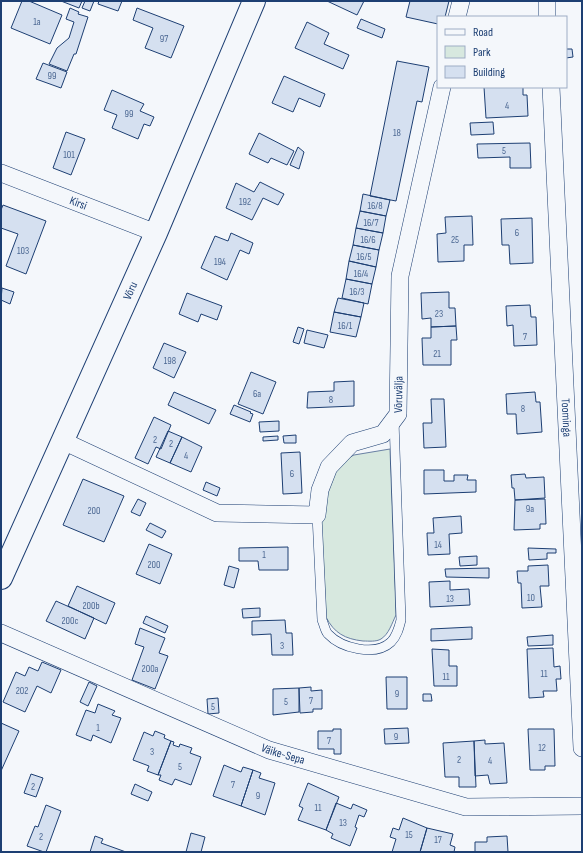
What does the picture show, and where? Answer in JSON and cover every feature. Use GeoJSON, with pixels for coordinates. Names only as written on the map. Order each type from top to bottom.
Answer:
{"type":"FeatureCollection","features":[{"type":"Feature","properties":{"kind":"main road","name":"Võru"},"geometry":{"type":"LineString","coordinates":[[2,571],[156,233],[254,1]]}},
{"type":"Feature","properties":{"kind":"street"},"geometry":{"type":"LineString","coordinates":[[457,16],[461,1]]}},
{"type":"Feature","properties":{"kind":"street"},"geometry":{"type":"LineString","coordinates":[[546,1],[547,16]]}},
{"type":"Feature","properties":{"kind":"street","name":"Võruvälja"},"geometry":{"type":"LineString","coordinates":[[317,516],[320,490],[329,466],[352,443],[383,434],[398,414],[400,276],[442,88]]}},
{"type":"Feature","properties":{"kind":"street","name":"Toominga"},"geometry":{"type":"LineString","coordinates":[[551,88],[582,748]]}},
{"type":"Feature","properties":{"kind":"street","name":"Kirsi"},"geometry":{"type":"LineString","coordinates":[[1,173],[156,233]]}},
{"type":"Feature","properties":{"kind":"street"},"geometry":{"type":"LineString","coordinates":[[62,441],[216,513],[317,516]]}},
{"type":"Feature","properties":{"kind":"street","name":"Väike-Sepa"},"geometry":{"type":"LineString","coordinates":[[1,633],[269,750],[466,807],[582,806]]}},
{"type":"Feature","properties":{"kind":"lane"},"geometry":{"type":"LineString","coordinates":[[317,516],[322,620],[326,633],[336,641],[349,647],[363,649],[378,648],[390,643],[398,632],[402,620],[394,420]]}},
{"type":"Feature","properties":{"kind":"green space"},"geometry":{"type":"Polygon","coordinates":[[[390,449],[396,615],[388,631],[381,639],[377,641],[363,641],[351,639],[336,631],[326,617],[321,520],[332,476],[344,460],[354,455],[390,449]]]}},
{"type":"Feature","properties":{"kind":"building"},"geometry":{"type":"Polygon","coordinates":[[[22,1],[29,1],[62,15],[50,44],[11,28],[22,1]]]}},
{"type":"Feature","properties":{"kind":"building"},"geometry":{"type":"Polygon","coordinates":[[[61,1],[82,1],[79,8],[61,1]]]}},
{"type":"Feature","properties":{"kind":"building"},"geometry":{"type":"Polygon","coordinates":[[[85,1],[94,1],[90,11],[82,8],[85,1]]]}},
{"type":"Feature","properties":{"kind":"building"},"geometry":{"type":"Polygon","coordinates":[[[99,1],[122,1],[118,11],[98,4],[99,1]]]}},
{"type":"Feature","properties":{"kind":"building"},"geometry":{"type":"Polygon","coordinates":[[[327,1],[364,1],[357,15],[327,1]]]}},
{"type":"Feature","properties":{"kind":"building"},"geometry":{"type":"Polygon","coordinates":[[[410,1],[449,1],[445,16],[437,16],[437,24],[406,17],[410,1]]]}},
{"type":"Feature","properties":{"kind":"building"},"geometry":{"type":"Polygon","coordinates":[[[70,8],[79,12],[78,14],[88,17],[76,54],[74,54],[67,71],[49,64],[57,48],[69,38],[74,22],[66,19],[70,8]]]}},
{"type":"Feature","properties":{"kind":"building"},"geometry":{"type":"Polygon","coordinates":[[[137,8],[184,26],[171,58],[145,48],[153,28],[133,20],[137,8]]]}},
{"type":"Feature","properties":{"kind":"building"},"geometry":{"type":"Polygon","coordinates":[[[361,19],[385,29],[382,38],[357,28],[361,19]]]}},
{"type":"Feature","properties":{"kind":"building"},"geometry":{"type":"Polygon","coordinates":[[[307,22],[329,33],[324,44],[349,55],[343,69],[295,48],[307,22]]]}},
{"type":"Feature","properties":{"kind":"building"},"geometry":{"type":"Polygon","coordinates":[[[567,49],[572,49],[573,57],[567,58],[567,49]]]}},
{"type":"Feature","properties":{"kind":"building"},"geometry":{"type":"Polygon","coordinates":[[[397,61],[429,67],[422,102],[417,101],[396,201],[370,196],[397,61]]]}},
{"type":"Feature","properties":{"kind":"building"},"geometry":{"type":"Polygon","coordinates":[[[43,63],[67,72],[61,88],[36,79],[43,63]]]}},
{"type":"Feature","properties":{"kind":"building"},"geometry":{"type":"Polygon","coordinates":[[[284,76],[325,94],[320,107],[299,98],[293,112],[272,103],[284,76]]]}},
{"type":"Feature","properties":{"kind":"building"},"geometry":{"type":"Polygon","coordinates":[[[484,88],[523,88],[523,95],[527,95],[528,116],[486,118],[484,88]]]}},
{"type":"Feature","properties":{"kind":"building"},"geometry":{"type":"Polygon","coordinates":[[[112,90],[144,104],[140,111],[154,117],[150,126],[144,124],[138,139],[112,128],[117,115],[104,110],[112,90]]]}},
{"type":"Feature","properties":{"kind":"building"},"geometry":{"type":"Polygon","coordinates":[[[493,122],[494,134],[471,135],[470,123],[493,122]]]}},
{"type":"Feature","properties":{"kind":"building"},"geometry":{"type":"Polygon","coordinates":[[[66,132],[85,139],[71,175],[53,168],[66,132]]]}},
{"type":"Feature","properties":{"kind":"building"},"geometry":{"type":"Polygon","coordinates":[[[259,133],[294,151],[287,165],[271,158],[268,163],[249,154],[259,133]]]}},
{"type":"Feature","properties":{"kind":"building"},"geometry":{"type":"Polygon","coordinates":[[[530,143],[531,168],[510,168],[510,157],[478,158],[477,144],[530,143]]]}},
{"type":"Feature","properties":{"kind":"building"},"geometry":{"type":"Polygon","coordinates":[[[298,147],[304,152],[299,169],[290,165],[298,147]]]}},
{"type":"Feature","properties":{"kind":"building"},"geometry":{"type":"Polygon","coordinates":[[[260,182],[284,194],[278,205],[263,198],[252,220],[226,208],[236,183],[254,192],[260,182]]]}},
{"type":"Feature","properties":{"kind":"building"},"geometry":{"type":"Polygon","coordinates":[[[363,194],[390,200],[386,216],[360,211],[363,194]]]}},
{"type":"Feature","properties":{"kind":"building"},"geometry":{"type":"Polygon","coordinates":[[[3,205],[46,221],[26,274],[6,266],[18,234],[1,228],[1,210],[3,205]]]}},
{"type":"Feature","properties":{"kind":"building"},"geometry":{"type":"Polygon","coordinates":[[[360,211],[386,216],[383,233],[356,228],[360,211]]]}},
{"type":"Feature","properties":{"kind":"building"},"geometry":{"type":"Polygon","coordinates":[[[472,216],[473,245],[464,245],[464,261],[438,262],[437,234],[446,233],[445,217],[472,216]]]}},
{"type":"Feature","properties":{"kind":"building"},"geometry":{"type":"Polygon","coordinates":[[[532,218],[533,263],[510,264],[509,245],[502,245],[501,219],[532,218]]]}},
{"type":"Feature","properties":{"kind":"building"},"geometry":{"type":"Polygon","coordinates":[[[356,228],[383,233],[379,250],[353,245],[356,228]]]}},
{"type":"Feature","properties":{"kind":"building"},"geometry":{"type":"Polygon","coordinates":[[[231,233],[253,243],[249,254],[240,250],[227,280],[201,268],[215,236],[228,241],[231,233]]]}},
{"type":"Feature","properties":{"kind":"building"},"geometry":{"type":"Polygon","coordinates":[[[353,245],[379,250],[376,267],[349,261],[353,245]]]}},
{"type":"Feature","properties":{"kind":"building"},"geometry":{"type":"Polygon","coordinates":[[[349,261],[376,267],[372,284],[346,279],[349,261]]]}},
{"type":"Feature","properties":{"kind":"building"},"geometry":{"type":"Polygon","coordinates":[[[346,279],[372,284],[368,304],[342,298],[346,279]]]}},
{"type":"Feature","properties":{"kind":"building"},"geometry":{"type":"Polygon","coordinates":[[[2,288],[14,292],[10,304],[1,300],[2,288]]]}},
{"type":"Feature","properties":{"kind":"building"},"geometry":{"type":"Polygon","coordinates":[[[449,292],[449,308],[455,308],[456,326],[431,327],[431,318],[422,319],[421,293],[449,292]]]}},
{"type":"Feature","properties":{"kind":"building"},"geometry":{"type":"Polygon","coordinates":[[[187,293],[222,306],[217,320],[201,314],[198,322],[179,314],[187,293]]]}},
{"type":"Feature","properties":{"kind":"building"},"geometry":{"type":"Polygon","coordinates":[[[338,298],[364,303],[361,317],[334,312],[338,298]]]}},
{"type":"Feature","properties":{"kind":"building"},"geometry":{"type":"Polygon","coordinates":[[[530,305],[531,317],[536,317],[537,345],[514,346],[513,325],[507,326],[506,306],[530,305]]]}},
{"type":"Feature","properties":{"kind":"building"},"geometry":{"type":"Polygon","coordinates":[[[334,312],[361,317],[356,337],[330,332],[334,312]]]}},
{"type":"Feature","properties":{"kind":"building"},"geometry":{"type":"Polygon","coordinates":[[[456,326],[457,340],[451,340],[451,365],[423,365],[422,338],[431,338],[431,327],[456,326]]]}},
{"type":"Feature","properties":{"kind":"building"},"geometry":{"type":"Polygon","coordinates":[[[298,327],[304,329],[299,344],[293,342],[298,327]]]}},
{"type":"Feature","properties":{"kind":"building"},"geometry":{"type":"Polygon","coordinates":[[[307,330],[328,335],[324,348],[304,343],[307,330]]]}},
{"type":"Feature","properties":{"kind":"building"},"geometry":{"type":"Polygon","coordinates":[[[164,343],[186,352],[174,378],[153,368],[164,343]]]}},
{"type":"Feature","properties":{"kind":"building"},"geometry":{"type":"Polygon","coordinates":[[[251,372],[276,382],[263,414],[238,404],[251,372]]]}},
{"type":"Feature","properties":{"kind":"building"},"geometry":{"type":"Polygon","coordinates":[[[354,381],[354,406],[307,408],[308,392],[334,391],[334,382],[354,381]]]}},
{"type":"Feature","properties":{"kind":"building"},"geometry":{"type":"Polygon","coordinates":[[[174,392],[216,410],[209,424],[168,405],[174,392]]]}},
{"type":"Feature","properties":{"kind":"building"},"geometry":{"type":"Polygon","coordinates":[[[535,392],[536,402],[540,402],[542,432],[517,434],[516,414],[507,414],[506,394],[535,392]]]}},
{"type":"Feature","properties":{"kind":"building"},"geometry":{"type":"Polygon","coordinates":[[[431,399],[444,399],[446,447],[424,448],[423,423],[432,423],[431,399]]]}},
{"type":"Feature","properties":{"kind":"building"},"geometry":{"type":"Polygon","coordinates":[[[234,405],[253,414],[250,422],[230,414],[234,405]]]}},
{"type":"Feature","properties":{"kind":"building"},"geometry":{"type":"Polygon","coordinates":[[[154,417],[171,425],[161,449],[156,447],[148,464],[135,458],[154,417]]]}},
{"type":"Feature","properties":{"kind":"building"},"geometry":{"type":"Polygon","coordinates":[[[279,421],[279,431],[260,432],[259,422],[279,421]]]}},
{"type":"Feature","properties":{"kind":"building"},"geometry":{"type":"Polygon","coordinates":[[[168,431],[182,437],[170,463],[156,457],[168,431]]]}},
{"type":"Feature","properties":{"kind":"building"},"geometry":{"type":"Polygon","coordinates":[[[296,435],[296,443],[284,443],[283,436],[296,435]]]}},
{"type":"Feature","properties":{"kind":"building"},"geometry":{"type":"Polygon","coordinates":[[[278,436],[278,440],[263,441],[263,437],[278,436]]]}},
{"type":"Feature","properties":{"kind":"building"},"geometry":{"type":"Polygon","coordinates":[[[182,437],[202,447],[191,472],[170,463],[182,437]]]}},
{"type":"Feature","properties":{"kind":"building"},"geometry":{"type":"Polygon","coordinates":[[[300,452],[302,493],[283,494],[281,453],[300,452]]]}},
{"type":"Feature","properties":{"kind":"building"},"geometry":{"type":"Polygon","coordinates":[[[424,470],[444,470],[444,481],[454,481],[454,475],[468,475],[467,480],[476,480],[476,492],[424,494],[424,470]]]}},
{"type":"Feature","properties":{"kind":"building"},"geometry":{"type":"Polygon","coordinates":[[[525,474],[526,478],[544,477],[545,498],[515,500],[511,475],[525,474]]]}},
{"type":"Feature","properties":{"kind":"building"},"geometry":{"type":"Polygon","coordinates":[[[83,479],[124,496],[104,542],[63,525],[83,479]]]}},
{"type":"Feature","properties":{"kind":"building"},"geometry":{"type":"Polygon","coordinates":[[[206,482],[220,488],[217,496],[203,490],[206,482]]]}},
{"type":"Feature","properties":{"kind":"building"},"geometry":{"type":"Polygon","coordinates":[[[138,499],[146,503],[140,516],[131,512],[138,499]]]}},
{"type":"Feature","properties":{"kind":"building"},"geometry":{"type":"Polygon","coordinates":[[[545,499],[546,524],[540,524],[540,529],[514,530],[515,500],[545,499]]]}},
{"type":"Feature","properties":{"kind":"building"},"geometry":{"type":"Polygon","coordinates":[[[461,516],[462,533],[449,534],[450,554],[428,555],[427,533],[434,533],[433,518],[461,516]]]}},
{"type":"Feature","properties":{"kind":"building"},"geometry":{"type":"Polygon","coordinates":[[[150,523],[166,531],[162,538],[146,530],[150,523]]]}},
{"type":"Feature","properties":{"kind":"building"},"geometry":{"type":"Polygon","coordinates":[[[149,544],[172,554],[160,584],[136,574],[149,544]]]}},
{"type":"Feature","properties":{"kind":"building"},"geometry":{"type":"Polygon","coordinates":[[[288,547],[288,570],[259,570],[258,561],[239,561],[239,548],[288,547]]]}},
{"type":"Feature","properties":{"kind":"building"},"geometry":{"type":"Polygon","coordinates":[[[528,548],[556,549],[556,553],[547,553],[547,559],[529,560],[528,548]]]}},
{"type":"Feature","properties":{"kind":"building"},"geometry":{"type":"Polygon","coordinates":[[[477,556],[477,565],[460,566],[459,557],[477,556]]]}},
{"type":"Feature","properties":{"kind":"building"},"geometry":{"type":"Polygon","coordinates":[[[548,565],[549,586],[540,586],[542,607],[522,608],[521,583],[518,583],[517,571],[528,571],[528,566],[548,565]]]}},
{"type":"Feature","properties":{"kind":"building"},"geometry":{"type":"Polygon","coordinates":[[[229,566],[239,569],[234,588],[224,585],[229,566]]]}},
{"type":"Feature","properties":{"kind":"building"},"geometry":{"type":"Polygon","coordinates":[[[489,568],[489,578],[446,577],[445,569],[489,568]]]}},
{"type":"Feature","properties":{"kind":"building"},"geometry":{"type":"Polygon","coordinates":[[[450,581],[450,590],[469,589],[470,605],[430,607],[429,582],[450,581]]]}},
{"type":"Feature","properties":{"kind":"building"},"geometry":{"type":"Polygon","coordinates":[[[77,586],[115,603],[106,624],[68,606],[77,586]]]}},
{"type":"Feature","properties":{"kind":"building"},"geometry":{"type":"Polygon","coordinates":[[[56,601],[94,618],[85,639],[46,621],[56,601]]]}},
{"type":"Feature","properties":{"kind":"building"},"geometry":{"type":"Polygon","coordinates":[[[260,608],[260,617],[243,618],[242,609],[260,608]]]}},
{"type":"Feature","properties":{"kind":"building"},"geometry":{"type":"Polygon","coordinates":[[[146,616],[168,626],[165,633],[143,623],[146,616]]]}},
{"type":"Feature","properties":{"kind":"building"},"geometry":{"type":"Polygon","coordinates":[[[285,620],[286,633],[292,633],[293,655],[272,655],[271,634],[252,635],[252,621],[285,620]]]}},
{"type":"Feature","properties":{"kind":"building"},"geometry":{"type":"Polygon","coordinates":[[[472,627],[472,639],[431,641],[431,629],[472,627]]]}},
{"type":"Feature","properties":{"kind":"building"},"geometry":{"type":"Polygon","coordinates":[[[140,628],[165,638],[159,653],[168,656],[155,689],[132,680],[144,647],[135,644],[140,628]]]}},
{"type":"Feature","properties":{"kind":"building"},"geometry":{"type":"Polygon","coordinates":[[[553,635],[553,645],[528,646],[527,637],[553,635]]]}},
{"type":"Feature","properties":{"kind":"building"},"geometry":{"type":"Polygon","coordinates":[[[553,648],[554,667],[560,666],[561,679],[556,679],[557,691],[543,691],[544,697],[529,698],[527,649],[553,648]]]}},
{"type":"Feature","properties":{"kind":"building"},"geometry":{"type":"Polygon","coordinates":[[[432,649],[449,650],[449,666],[457,666],[457,686],[434,686],[432,649]]]}},
{"type":"Feature","properties":{"kind":"building"},"geometry":{"type":"Polygon","coordinates":[[[42,662],[61,670],[51,693],[37,686],[25,712],[3,702],[16,672],[25,676],[29,667],[38,671],[42,662]]]}},
{"type":"Feature","properties":{"kind":"building"},"geometry":{"type":"Polygon","coordinates":[[[386,677],[407,677],[407,709],[387,709],[386,677]]]}},
{"type":"Feature","properties":{"kind":"building"},"geometry":{"type":"Polygon","coordinates":[[[89,682],[97,686],[88,706],[80,702],[89,682]]]}},
{"type":"Feature","properties":{"kind":"building"},"geometry":{"type":"Polygon","coordinates":[[[311,687],[311,691],[322,690],[322,709],[313,709],[313,712],[300,713],[299,688],[311,687]]]}},
{"type":"Feature","properties":{"kind":"building"},"geometry":{"type":"Polygon","coordinates":[[[299,688],[299,712],[273,715],[273,689],[299,688]]]}},
{"type":"Feature","properties":{"kind":"building"},"geometry":{"type":"Polygon","coordinates":[[[423,694],[431,694],[432,701],[423,701],[423,694]]]}},
{"type":"Feature","properties":{"kind":"building"},"geometry":{"type":"Polygon","coordinates":[[[218,698],[219,713],[208,714],[207,699],[218,698]]]}},
{"type":"Feature","properties":{"kind":"building"},"geometry":{"type":"Polygon","coordinates":[[[98,704],[115,711],[112,715],[121,718],[111,743],[93,735],[91,741],[76,735],[86,710],[95,713],[98,704]]]}},
{"type":"Feature","properties":{"kind":"building"},"geometry":{"type":"Polygon","coordinates":[[[1,723],[19,731],[1,771],[1,723]]]}},
{"type":"Feature","properties":{"kind":"building"},"geometry":{"type":"Polygon","coordinates":[[[408,728],[409,743],[385,744],[384,729],[408,728]]]}},
{"type":"Feature","properties":{"kind":"building"},"geometry":{"type":"Polygon","coordinates":[[[333,729],[341,729],[341,754],[334,754],[334,749],[318,749],[318,731],[333,731],[333,729]]]}},
{"type":"Feature","properties":{"kind":"building"},"geometry":{"type":"Polygon","coordinates":[[[528,729],[554,729],[555,766],[545,766],[545,770],[530,770],[528,729]]]}},
{"type":"Feature","properties":{"kind":"building"},"geometry":{"type":"Polygon","coordinates":[[[155,731],[165,735],[164,738],[171,741],[158,775],[147,771],[149,766],[133,760],[144,732],[153,736],[155,731]]]}},
{"type":"Feature","properties":{"kind":"building"},"geometry":{"type":"Polygon","coordinates":[[[485,740],[485,744],[504,743],[507,783],[490,784],[488,775],[475,776],[474,741],[485,740]]]}},
{"type":"Feature","properties":{"kind":"building"},"geometry":{"type":"Polygon","coordinates":[[[171,741],[174,742],[173,745],[179,747],[180,744],[192,748],[190,753],[201,757],[191,785],[175,779],[172,785],[159,780],[161,775],[158,775],[171,741]]]}},
{"type":"Feature","properties":{"kind":"building"},"geometry":{"type":"Polygon","coordinates":[[[474,741],[476,787],[459,787],[459,777],[445,777],[443,743],[474,741]]]}},
{"type":"Feature","properties":{"kind":"building"},"geometry":{"type":"Polygon","coordinates":[[[224,765],[241,772],[243,767],[253,770],[241,806],[213,796],[224,765]]]}},
{"type":"Feature","properties":{"kind":"building"},"geometry":{"type":"Polygon","coordinates":[[[253,770],[261,773],[259,778],[275,783],[265,815],[241,806],[253,770]]]}},
{"type":"Feature","properties":{"kind":"building"},"geometry":{"type":"Polygon","coordinates":[[[31,774],[43,778],[36,797],[24,793],[31,774]]]}},
{"type":"Feature","properties":{"kind":"building"},"geometry":{"type":"Polygon","coordinates":[[[308,783],[339,797],[326,830],[298,820],[303,808],[299,806],[308,783]]]}},
{"type":"Feature","properties":{"kind":"building"},"geometry":{"type":"Polygon","coordinates":[[[135,784],[152,792],[148,801],[131,794],[135,784]]]}},
{"type":"Feature","properties":{"kind":"building"},"geometry":{"type":"Polygon","coordinates":[[[336,803],[351,809],[353,804],[367,810],[364,817],[359,815],[355,827],[357,828],[350,846],[331,838],[333,834],[326,830],[336,803]]]}},
{"type":"Feature","properties":{"kind":"building"},"geometry":{"type":"Polygon","coordinates":[[[46,805],[61,811],[46,852],[44,852],[27,846],[35,826],[38,827],[46,805]]]}},
{"type":"Feature","properties":{"kind":"building"},"geometry":{"type":"Polygon","coordinates":[[[403,818],[427,828],[420,852],[392,852],[396,839],[390,837],[393,828],[399,830],[403,818]]]}},
{"type":"Feature","properties":{"kind":"building"},"geometry":{"type":"Polygon","coordinates":[[[427,828],[453,834],[450,845],[455,847],[454,852],[420,852],[427,828]]]}},
{"type":"Feature","properties":{"kind":"building"},"geometry":{"type":"Polygon","coordinates":[[[191,833],[205,837],[201,852],[186,852],[191,833]]]}},
{"type":"Feature","properties":{"kind":"building"},"geometry":{"type":"Polygon","coordinates":[[[95,836],[103,839],[101,843],[126,852],[90,852],[95,836]]]}},
{"type":"Feature","properties":{"kind":"building"},"geometry":{"type":"Polygon","coordinates":[[[507,836],[508,852],[475,852],[475,842],[487,842],[487,837],[507,836]]]}}]}
